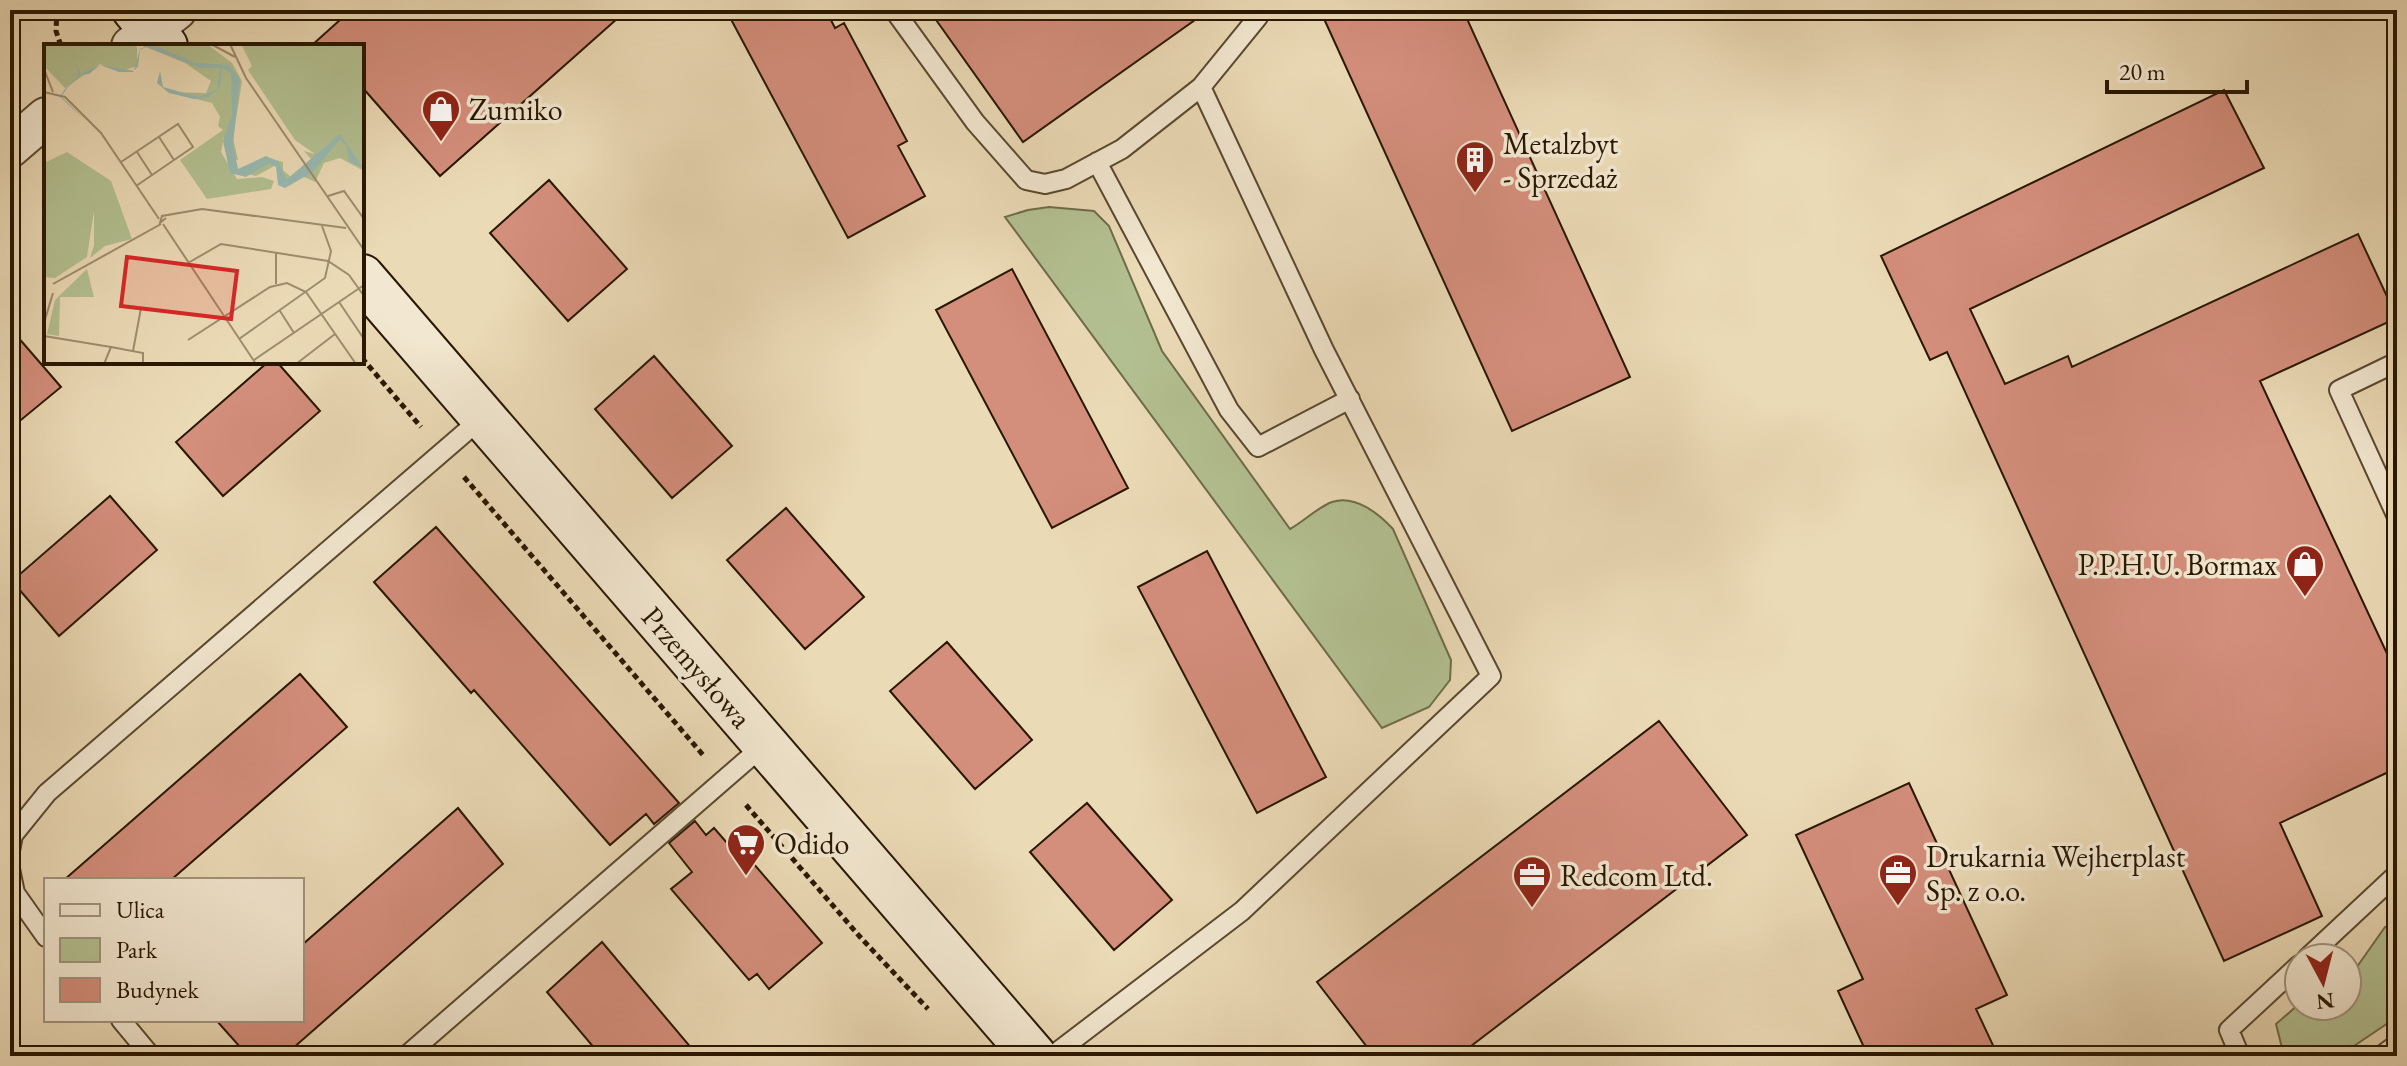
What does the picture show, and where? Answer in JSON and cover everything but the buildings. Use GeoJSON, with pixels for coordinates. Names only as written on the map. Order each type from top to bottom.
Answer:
{"type":"FeatureCollection","features":[{"type":"Feature","properties":{"kind":"street"},"geometry":{"type":"LineString","coordinates":[[10,148],[44,119]]}},
{"type":"Feature","properties":{"kind":"street","name":"Przemysłowa"},"geometry":{"type":"LineString","coordinates":[[364,279],[1034,1056]]}},
{"type":"Feature","properties":{"kind":"lane"},"geometry":{"type":"LineString","coordinates":[[894,10],[975,122],[1026,180],[1045,184],[1066,179],[1122,149],[1201,87],[1258,17],[1260,10]]}},
{"type":"Feature","properties":{"kind":"lane"},"geometry":{"type":"LineString","coordinates":[[1052,1056],[1242,911],[1491,676],[1350,399],[1201,87]]}},
{"type":"Feature","properties":{"kind":"lane"},"geometry":{"type":"LineString","coordinates":[[1097,162],[1229,410],[1258,447],[1350,399]]}},
{"type":"Feature","properties":{"kind":"lane"},"geometry":{"type":"LineString","coordinates":[[2397,362],[2339,390],[2397,517]]}},
{"type":"Feature","properties":{"kind":"lane"},"geometry":{"type":"LineString","coordinates":[[10,851],[13,835],[47,793],[483,417]]}},
{"type":"Feature","properties":{"kind":"lane"},"geometry":{"type":"LineString","coordinates":[[406,1056],[764,745]]}},
{"type":"Feature","properties":{"kind":"lane"},"geometry":{"type":"LineString","coordinates":[[10,869],[15,893],[44,934]]}},
{"type":"Feature","properties":{"kind":"lane"},"geometry":{"type":"LineString","coordinates":[[2324,942],[2397,874]]}},
{"type":"Feature","properties":{"kind":"lane"},"geometry":{"type":"LineString","coordinates":[[2240,1056],[2229,1030],[2283,980]]}},
{"type":"Feature","properties":{"kind":"lane"},"geometry":{"type":"LineString","coordinates":[[123,1022],[151,1056]]}},
{"type":"Feature","properties":{"kind":"lane"},"geometry":{"type":"LineString","coordinates":[[2381,1056],[2397,1044]]}},
{"type":"Feature","properties":{"kind":"path"},"geometry":{"type":"LineString","coordinates":[[57,10],[56,31],[60,44]]}},
{"type":"Feature","properties":{"kind":"path"},"geometry":{"type":"LineString","coordinates":[[364,360],[861,938],[932,1013]]}},
{"type":"Feature","properties":{"kind":"green space"},"geometry":{"type":"Polygon","coordinates":[[[1049,207],[1094,211],[1109,226],[1162,351],[1290,529],[1321,507],[1341,500],[1366,507],[1393,529],[1451,660],[1450,680],[1429,707],[1382,728],[1005,217],[1049,207]]]}},
{"type":"Feature","properties":{"kind":"green space"},"geometry":{"type":"Polygon","coordinates":[[[2397,922],[2397,1017],[2339,1056],[2284,1056],[2276,1024],[2283,1018],[2283,1022],[2363,1022],[2363,958],[2385,927],[2397,922]]]}},
{"type":"Feature","properties":{"kind":"water"},"geometry":{"type":"Polygon","coordinates":[[[2390,10],[2397,10],[2397,83],[2387,83],[2390,10]]]}},
{"type":"Feature","properties":{"kind":"place","name":"Zumiko"},"geometry":{"type":"Point","coordinates":[441,143]}},
{"type":"Feature","properties":{"kind":"place","name":"Metalzbyt - Sprzedaż"},"geometry":{"type":"Point","coordinates":[1475,194]}},
{"type":"Feature","properties":{"kind":"place","name":"P.P.H.U. Bormax"},"geometry":{"type":"Point","coordinates":[2305,598]}},
{"type":"Feature","properties":{"kind":"place","name":"Odido"},"geometry":{"type":"Point","coordinates":[746,877]}},
{"type":"Feature","properties":{"kind":"place","name":"Drukarnia Wejherplast Sp. z o.o."},"geometry":{"type":"Point","coordinates":[1898,907]}},
{"type":"Feature","properties":{"kind":"place","name":"Redcom Ltd."},"geometry":{"type":"Point","coordinates":[1532,909]}}]}
